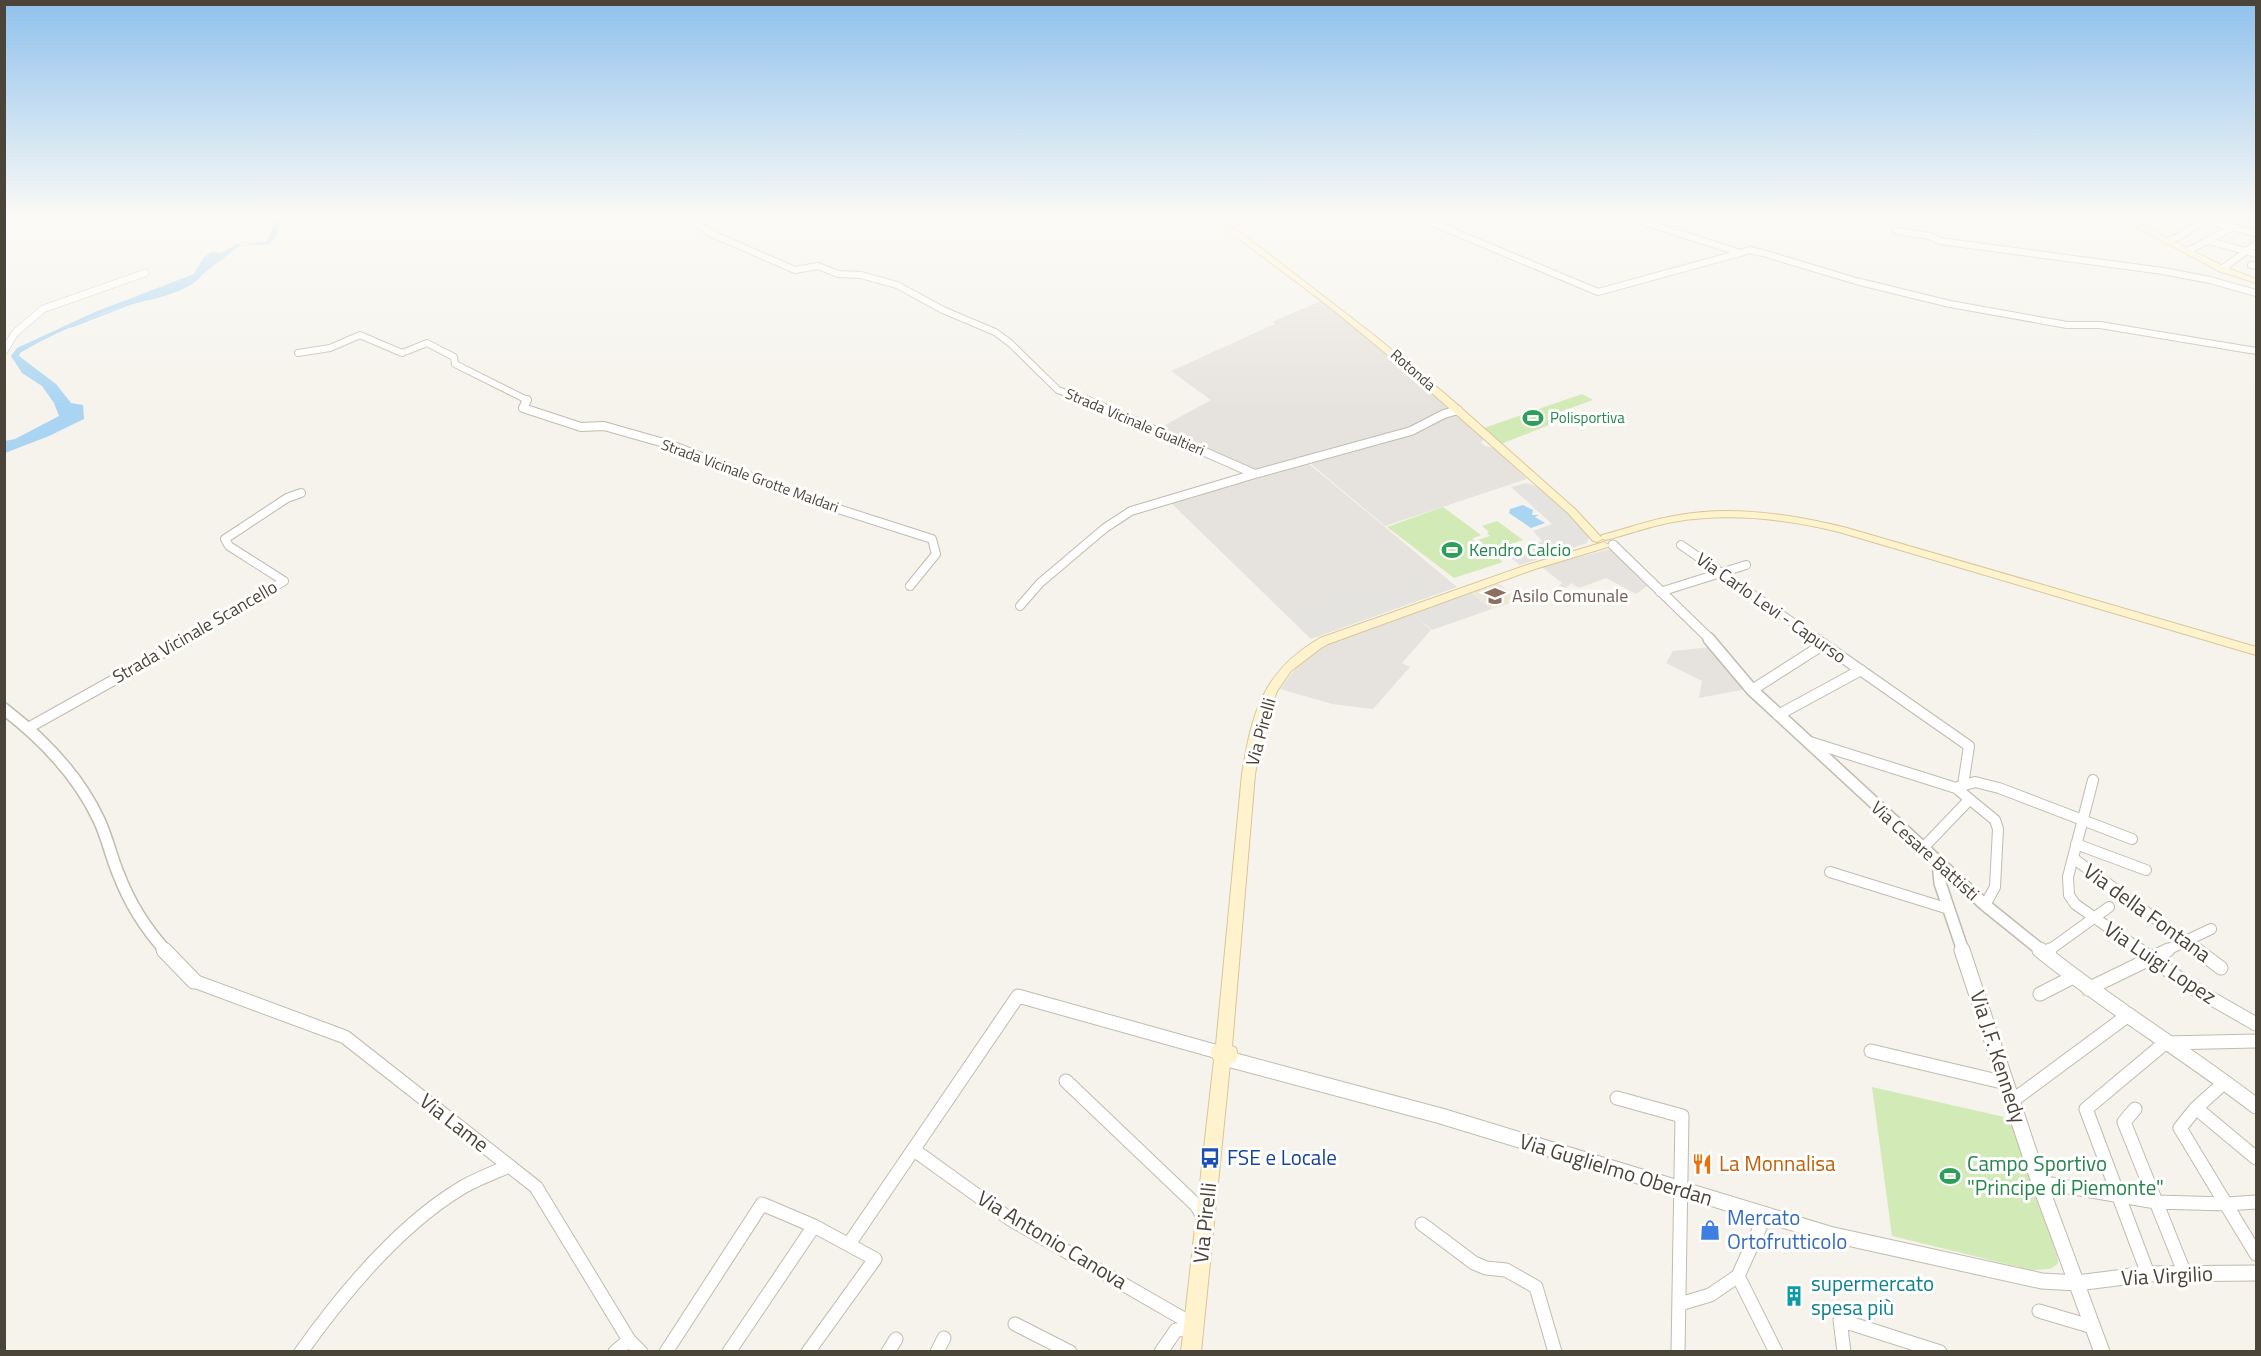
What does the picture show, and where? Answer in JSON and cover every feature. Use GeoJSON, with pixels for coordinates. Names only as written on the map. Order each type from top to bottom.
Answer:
{"type":"FeatureCollection","features":[{"type":"Feature","properties":{"kind":"main road","name":"Rotonda"},"geometry":{"type":"LineString","coordinates":[[1299,281],[1377,339],[1458,410],[1542,489],[1605,541]]}},
{"type":"Feature","properties":{"kind":"main road","name":"Via Pirelli"},"geometry":{"type":"LineString","coordinates":[[1191,1352],[1223,1055],[1248,782],[1263,712],[1272,688],[1301,655],[1324,641],[1636,530],[1675,519],[1731,514],[1818,523],[2256,651]]}},
{"type":"Feature","properties":{"kind":"street"},"geometry":{"type":"LineString","coordinates":[[4,351],[15,333],[43,309],[122,281]]}},
{"type":"Feature","properties":{"kind":"street","name":"Strada Vicinale Gualtieri"},"geometry":{"type":"LineString","coordinates":[[884,281],[897,285],[1002,337],[1058,390],[1116,412],[1255,474]]}},
{"type":"Feature","properties":{"kind":"street"},"geometry":{"type":"LineString","coordinates":[[1572,281],[1598,292],[1640,281]]}},
{"type":"Feature","properties":{"kind":"street"},"geometry":{"type":"LineString","coordinates":[[1850,281],[1868,287],[2005,314],[2079,326],[2100,326],[2256,351]]}},
{"type":"Feature","properties":{"kind":"street"},"geometry":{"type":"LineString","coordinates":[[2218,281],[2256,293]]}},
{"type":"Feature","properties":{"kind":"street","name":"Strada Vicinale Grotte Maldari"},"geometry":{"type":"LineString","coordinates":[[298,353],[330,348],[360,335],[402,353],[427,344],[454,357],[455,364],[527,400],[523,408],[581,427],[603,426],[671,445],[807,499],[932,538],[936,554],[910,586]]}},
{"type":"Feature","properties":{"kind":"street"},"geometry":{"type":"LineString","coordinates":[[1020,606],[1024,598],[1114,520],[1131,511],[1335,450],[1411,431],[1426,425],[1441,413],[1458,410]]}},
{"type":"Feature","properties":{"kind":"street","name":"Strada Vicinale Scancello"},"geometry":{"type":"LineString","coordinates":[[28,728],[189,638],[284,581],[229,546],[225,540],[287,498],[301,493]]}},
{"type":"Feature","properties":{"kind":"street","name":"Via Cesare Battisti"},"geometry":{"type":"LineString","coordinates":[[1605,541],[1701,629],[1752,690],[1805,741],[1985,905],[2088,989],[2165,1043],[2251,1097],[2256,1106]]}},
{"type":"Feature","properties":{"kind":"street","name":"Via Carlo Levi - Capurso"},"geometry":{"type":"LineString","coordinates":[[1681,545],[1970,746],[1959,786]]}},
{"type":"Feature","properties":{"kind":"street"},"geometry":{"type":"LineString","coordinates":[[1660,592],[1746,565]]}},
{"type":"Feature","properties":{"kind":"street"},"geometry":{"type":"LineString","coordinates":[[1752,690],[1824,644]]}},
{"type":"Feature","properties":{"kind":"street"},"geometry":{"type":"LineString","coordinates":[[1778,715],[1861,670]]}},
{"type":"Feature","properties":{"kind":"street"},"geometry":{"type":"LineString","coordinates":[[4,709],[28,728],[61,764],[85,796],[99,820],[121,882],[148,931],[194,981]]}},
{"type":"Feature","properties":{"kind":"street"},"geometry":{"type":"LineString","coordinates":[[1805,741],[1959,786],[1975,782],[1999,788],[2132,839]]}},
{"type":"Feature","properties":{"kind":"street"},"geometry":{"type":"LineString","coordinates":[[2073,858],[2093,780]]}},
{"type":"Feature","properties":{"kind":"street"},"geometry":{"type":"LineString","coordinates":[[1959,786],[1969,800],[1997,822],[1995,887],[1985,905]]}},
{"type":"Feature","properties":{"kind":"street"},"geometry":{"type":"LineString","coordinates":[[1922,849],[1969,800]]}},
{"type":"Feature","properties":{"kind":"street"},"geometry":{"type":"LineString","coordinates":[[2076,843],[2146,870]]}},
{"type":"Feature","properties":{"kind":"street","name":"Via Luigi Lopez"},"geometry":{"type":"LineString","coordinates":[[2073,858],[2068,877],[2069,895],[2075,904],[2193,988],[2256,1024]]}},
{"type":"Feature","properties":{"kind":"street","name":"Via della Fontana"},"geometry":{"type":"LineString","coordinates":[[2073,858],[2221,968]]}},
{"type":"Feature","properties":{"kind":"street","name":"Via J.F. Kennedy"},"geometry":{"type":"LineString","coordinates":[[1938,863],[1940,883],[2039,1182],[2102,1352]]}},
{"type":"Feature","properties":{"kind":"street"},"geometry":{"type":"LineString","coordinates":[[1830,872],[1949,909]]}},
{"type":"Feature","properties":{"kind":"street"},"geometry":{"type":"LineString","coordinates":[[2044,954],[2109,907]]}},
{"type":"Feature","properties":{"kind":"street"},"geometry":{"type":"LineString","coordinates":[[2088,989],[2211,929]]}},
{"type":"Feature","properties":{"kind":"street"},"geometry":{"type":"LineString","coordinates":[[2040,994],[2073,977]]}},
{"type":"Feature","properties":{"kind":"street","name":"Via Lame"},"geometry":{"type":"LineString","coordinates":[[194,981],[345,1037],[536,1187],[629,1341],[641,1352]]}},
{"type":"Feature","properties":{"kind":"street","name":"Via Guglielmo Oberdan"},"geometry":{"type":"LineString","coordinates":[[914,1150],[1018,996],[1441,1116],[1828,1234],[2042,1281],[2078,1283]]}},
{"type":"Feature","properties":{"kind":"street"},"geometry":{"type":"LineString","coordinates":[[2012,1101],[2127,1016]]}},
{"type":"Feature","properties":{"kind":"street"},"geometry":{"type":"LineString","coordinates":[[2148,1274],[2086,1109],[2165,1043],[2256,1041]]}},
{"type":"Feature","properties":{"kind":"street"},"geometry":{"type":"LineString","coordinates":[[1871,1051],[2006,1083]]}},
{"type":"Feature","properties":{"kind":"street"},"geometry":{"type":"LineString","coordinates":[[1066,1081],[1196,1204],[1205,1220]]}},
{"type":"Feature","properties":{"kind":"street"},"geometry":{"type":"LineString","coordinates":[[2225,1082],[2196,1108],[2180,1128],[2256,1254]]}},
{"type":"Feature","properties":{"kind":"street"},"geometry":{"type":"LineString","coordinates":[[1617,1098],[1682,1116],[1678,1352]]}},
{"type":"Feature","properties":{"kind":"street"},"geometry":{"type":"LineString","coordinates":[[2196,1108],[2256,1158]]}},
{"type":"Feature","properties":{"kind":"street"},"geometry":{"type":"LineString","coordinates":[[2136,1109],[2124,1122],[2185,1274]]}},
{"type":"Feature","properties":{"kind":"street"},"geometry":{"type":"LineString","coordinates":[[849,1244],[914,1150]]}},
{"type":"Feature","properties":{"kind":"street","name":"Via Antonio Canova"},"geometry":{"type":"LineString","coordinates":[[914,1150],[1010,1219],[1193,1327]]}},
{"type":"Feature","properties":{"kind":"street"},"geometry":{"type":"LineString","coordinates":[[301,1352],[365,1274],[409,1228],[457,1191],[509,1166]]}},
{"type":"Feature","properties":{"kind":"street"},"geometry":{"type":"LineString","coordinates":[[2039,1182],[2156,1202],[2227,1204],[2256,1202]]}},
{"type":"Feature","properties":{"kind":"street"},"geometry":{"type":"LineString","coordinates":[[666,1352],[762,1204],[814,1226],[875,1259],[808,1352]]}},
{"type":"Feature","properties":{"kind":"street"},"geometry":{"type":"LineString","coordinates":[[1680,1304],[1710,1295],[1738,1276],[1766,1214]]}},
{"type":"Feature","properties":{"kind":"street"},"geometry":{"type":"LineString","coordinates":[[1422,1224],[1474,1263],[1486,1268],[1506,1270],[1536,1287],[1555,1352]]}},
{"type":"Feature","properties":{"kind":"street"},"geometry":{"type":"LineString","coordinates":[[729,1352],[814,1226]]}},
{"type":"Feature","properties":{"kind":"street","name":"Via Virgilio"},"geometry":{"type":"LineString","coordinates":[[2078,1283],[2148,1274],[2256,1273]]}},
{"type":"Feature","properties":{"kind":"street"},"geometry":{"type":"LineString","coordinates":[[1738,1276],[1776,1352]]}},
{"type":"Feature","properties":{"kind":"street"},"geometry":{"type":"LineString","coordinates":[[2039,1311],[2093,1327]]}},
{"type":"Feature","properties":{"kind":"street"},"geometry":{"type":"LineString","coordinates":[[1844,1352],[1840,1320],[1940,1352]]}},
{"type":"Feature","properties":{"kind":"street"},"geometry":{"type":"LineString","coordinates":[[1015,1324],[1070,1352]]}},
{"type":"Feature","properties":{"kind":"street"},"geometry":{"type":"LineString","coordinates":[[1161,1352],[1176,1330],[1193,1327]]}},
{"type":"Feature","properties":{"kind":"street"},"geometry":{"type":"LineString","coordinates":[[615,1352],[629,1341]]}},
{"type":"Feature","properties":{"kind":"shaded area"},"geometry":{"type":"Polygon","coordinates":[[[1321,301],[1409,371],[1447,408],[1422,425],[1253,470],[1158,429],[1211,400],[1171,371],[1321,301]]]}},
{"type":"Feature","properties":{"kind":"shaded area"},"geometry":{"type":"Polygon","coordinates":[[[1456,412],[1484,439],[1481,443],[1494,448],[1527,479],[1385,526],[1311,464],[1422,430],[1443,415],[1456,412]]]}},
{"type":"Feature","properties":{"kind":"shaded area"},"geometry":{"type":"Polygon","coordinates":[[[1309,464],[1457,587],[1311,639],[1171,503],[1309,464]]]}},
{"type":"Feature","properties":{"kind":"shaded area"},"geometry":{"type":"Polygon","coordinates":[[[1526,483],[1536,486],[1590,533],[1587,543],[1520,565],[1512,559],[1512,553],[1542,541],[1533,531],[1552,524],[1511,487],[1526,483]]]}},
{"type":"Feature","properties":{"kind":"shaded area"},"geometry":{"type":"Polygon","coordinates":[[[1610,549],[1647,586],[1636,594],[1606,578],[1579,588],[1571,583],[1566,588],[1559,586],[1562,583],[1542,567],[1610,549]]]}},
{"type":"Feature","properties":{"kind":"shaded area"},"geometry":{"type":"Polygon","coordinates":[[[1415,577],[1428,588],[1448,582],[1454,588],[1324,631],[1305,628],[1289,612],[1295,607],[1346,590],[1354,597],[1415,577]]]}},
{"type":"Feature","properties":{"kind":"shaded area","name":"Asilo Comunale"},"geometry":{"type":"Polygon","coordinates":[[[1498,583],[1520,600],[1492,609],[1471,592],[1498,583]]]}},
{"type":"Feature","properties":{"kind":"shaded area"},"geometry":{"type":"Polygon","coordinates":[[[1470,592],[1492,609],[1432,630],[1412,613],[1470,592]]]}},
{"type":"Feature","properties":{"kind":"shaded area"},"geometry":{"type":"Polygon","coordinates":[[[1412,613],[1431,630],[1402,663],[1410,667],[1373,709],[1332,704],[1280,689],[1299,664],[1326,644],[1412,613]]]}},
{"type":"Feature","properties":{"kind":"shaded area"},"geometry":{"type":"Polygon","coordinates":[[[1711,647],[1746,689],[1699,698],[1702,681],[1666,663],[1673,651],[1711,647]]]}},
{"type":"Feature","properties":{"kind":"green space","name":"Polisportiva"},"geometry":{"type":"Polygon","coordinates":[[[1582,394],[1593,400],[1551,415],[1559,421],[1501,444],[1484,428],[1582,394]]]}},
{"type":"Feature","properties":{"kind":"green space","name":"Kendro Calcio"},"geometry":{"type":"Polygon","coordinates":[[[1443,507],[1481,535],[1472,539],[1503,562],[1454,578],[1387,527],[1443,507]]]}},
{"type":"Feature","properties":{"kind":"green space"},"geometry":{"type":"Polygon","coordinates":[[[1497,521],[1523,540],[1499,548],[1511,557],[1505,559],[1478,540],[1490,536],[1482,526],[1497,521]]]}},
{"type":"Feature","properties":{"kind":"green space","name":"Campo Sportivo \"Principe di Piemonte\""},"geometry":{"type":"Polygon","coordinates":[[[1872,1087],[2013,1119],[2058,1264],[2050,1269],[2031,1270],[1892,1236],[1872,1087]]]}},
{"type":"Feature","properties":{"kind":"water"},"geometry":{"type":"Polygon","coordinates":[[[175,281],[196,281],[172,293],[109,311],[53,335],[20,353],[19,356],[56,384],[71,403],[83,405],[84,419],[5,453],[5,441],[15,439],[59,416],[54,403],[42,386],[22,373],[11,356],[17,348],[95,312],[175,281]]]}},
{"type":"Feature","properties":{"kind":"water"},"geometry":{"type":"Polygon","coordinates":[[[1523,505],[1533,510],[1532,515],[1539,515],[1535,517],[1545,523],[1531,528],[1509,513],[1510,509],[1523,505]]]}},
{"type":"Feature","properties":{"kind":"waterway"},"geometry":{"type":"LineString","coordinates":[[71,327],[138,301]]}},
{"type":"Feature","properties":{"kind":"place","name":"Polisportiva"},"geometry":{"type":"Point","coordinates":[1533,418]}},
{"type":"Feature","properties":{"kind":"place","name":"Kendro Calcio"},"geometry":{"type":"Point","coordinates":[1452,550]}},
{"type":"Feature","properties":{"kind":"place","name":"Asilo Comunale"},"geometry":{"type":"Point","coordinates":[1495,596]}},
{"type":"Feature","properties":{"kind":"place","name":"FSE e Locale"},"geometry":{"type":"Point","coordinates":[1210,1158]}},
{"type":"Feature","properties":{"kind":"place","name":"La Monnalisa"},"geometry":{"type":"Point","coordinates":[1702,1164]}},
{"type":"Feature","properties":{"kind":"place","name":"Campo Sportivo \"Principe di Piemonte\""},"geometry":{"type":"Point","coordinates":[1950,1176]}},
{"type":"Feature","properties":{"kind":"place","name":"Mercato Ortofrutticolo"},"geometry":{"type":"Point","coordinates":[1710,1230]}},
{"type":"Feature","properties":{"kind":"place","name":"supermercato spesa più"},"geometry":{"type":"Point","coordinates":[1794,1296]}}]}
